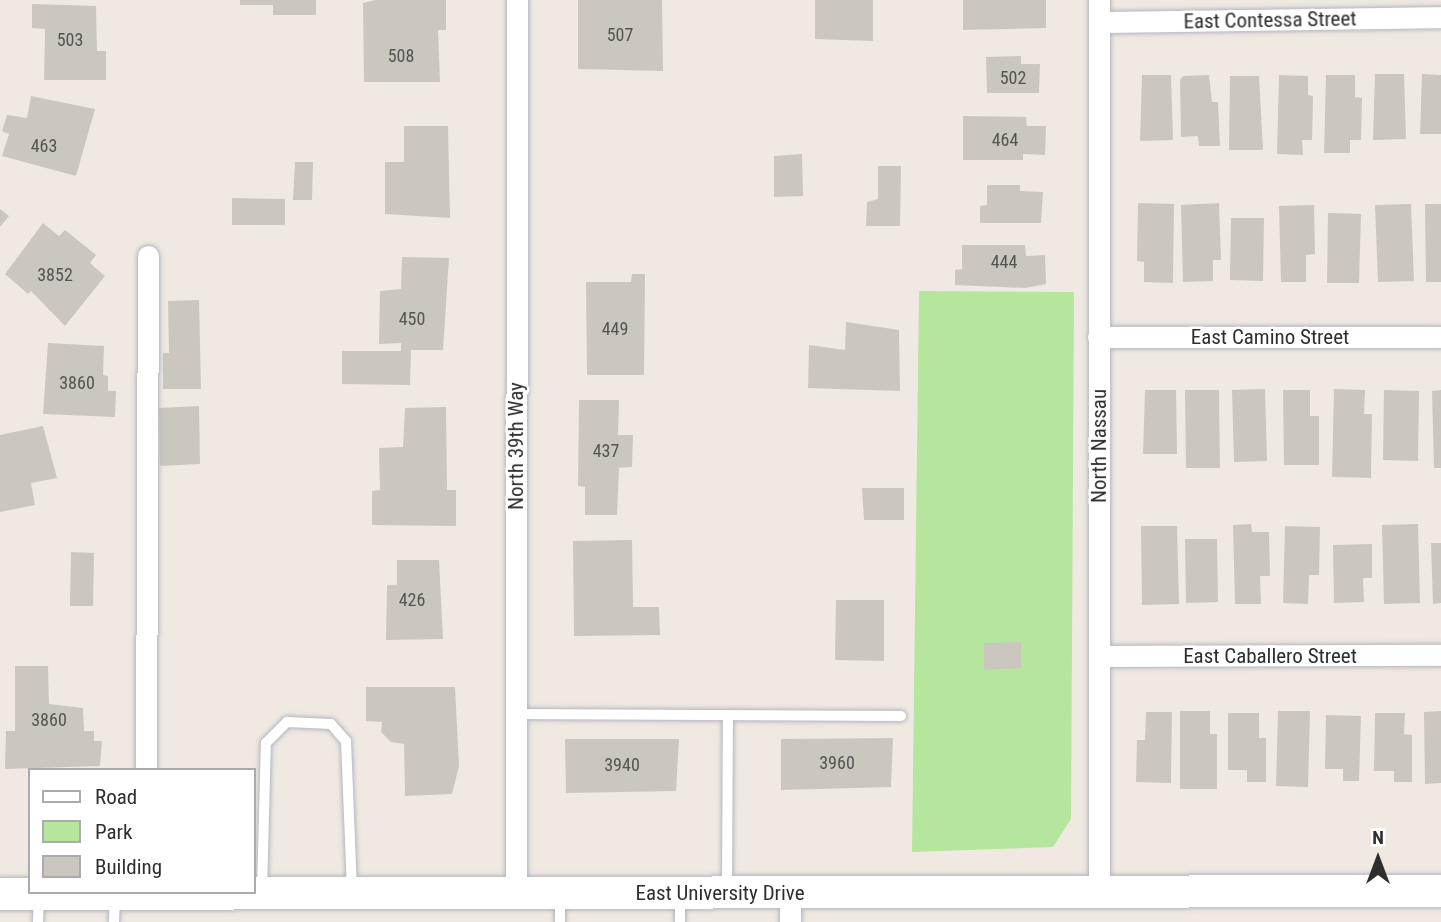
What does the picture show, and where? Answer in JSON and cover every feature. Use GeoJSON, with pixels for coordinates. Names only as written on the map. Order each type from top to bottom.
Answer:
{"type":"FeatureCollection","features":[{"type":"Feature","properties":{"kind":"main road","name":"East University Drive"},"geometry":{"type":"LineString","coordinates":[[0,894],[39,908],[262,894],[516,893],[560,908],[680,907],[727,892],[790,907],[1099,892],[1441,891]]}},
{"type":"Feature","properties":{"kind":"street","name":"North 39th Way"},"geometry":{"type":"LineString","coordinates":[[516,893],[517,0]]}},
{"type":"Feature","properties":{"kind":"street","name":"North Nassau"},"geometry":{"type":"LineString","coordinates":[[1099,0],[1099,892]]}},
{"type":"Feature","properties":{"kind":"street","name":"East Contessa Street"},"geometry":{"type":"LineString","coordinates":[[1100,22],[1441,17]]}},
{"type":"Feature","properties":{"kind":"street"},"geometry":{"type":"LineString","coordinates":[[146,768],[148,257]]}},
{"type":"Feature","properties":{"kind":"street","name":"East Camino Street"},"geometry":{"type":"LineString","coordinates":[[1098,337],[1441,337]]}},
{"type":"Feature","properties":{"kind":"street","name":"East Caballero Street"},"geometry":{"type":"LineString","coordinates":[[1100,656],[1441,655]]}},
{"type":"Feature","properties":{"kind":"lane"},"geometry":{"type":"LineString","coordinates":[[515,714],[901,716]]}},
{"type":"Feature","properties":{"kind":"lane"},"geometry":{"type":"LineString","coordinates":[[727,892],[728,717]]}},
{"type":"Feature","properties":{"kind":"lane"},"geometry":{"type":"LineString","coordinates":[[262,894],[266,743],[287,722],[331,724],[346,741],[352,893]]}},
{"type":"Feature","properties":{"kind":"green space"},"geometry":{"type":"Polygon","coordinates":[[[919,291],[1074,292],[1071,819],[1053,847],[912,852],[919,291]]]}},
{"type":"Feature","properties":{"kind":"building"},"geometry":{"type":"Polygon","coordinates":[[[240,0],[316,0],[316,15],[273,15],[273,5],[240,5],[240,0]]]}},
{"type":"Feature","properties":{"kind":"building"},"geometry":{"type":"Polygon","coordinates":[[[376,0],[446,0],[446,30],[438,30],[440,82],[364,82],[363,3],[376,0]]]}},
{"type":"Feature","properties":{"kind":"building"},"geometry":{"type":"Polygon","coordinates":[[[578,0],[662,0],[663,71],[578,69],[578,0]]]}},
{"type":"Feature","properties":{"kind":"building"},"geometry":{"type":"Polygon","coordinates":[[[815,0],[873,0],[873,41],[815,39],[815,0]]]}},
{"type":"Feature","properties":{"kind":"building"},"geometry":{"type":"Polygon","coordinates":[[[963,0],[1046,0],[1046,28],[963,30],[963,0]]]}},
{"type":"Feature","properties":{"kind":"building"},"geometry":{"type":"Polygon","coordinates":[[[32,4],[96,6],[97,51],[106,51],[106,80],[44,80],[45,29],[32,28],[32,4]]]}},
{"type":"Feature","properties":{"kind":"building"},"geometry":{"type":"Polygon","coordinates":[[[1021,56],[1021,64],[1040,64],[1039,93],[987,93],[986,57],[1021,56]]]}},
{"type":"Feature","properties":{"kind":"building"},"geometry":{"type":"Polygon","coordinates":[[[1375,74],[1404,74],[1406,139],[1373,140],[1375,74]]]}},
{"type":"Feature","properties":{"kind":"building"},"geometry":{"type":"Polygon","coordinates":[[[1422,74],[1441,75],[1441,134],[1420,134],[1422,74]]]}},
{"type":"Feature","properties":{"kind":"building"},"geometry":{"type":"Polygon","coordinates":[[[1142,75],[1171,75],[1173,140],[1140,141],[1142,75]]]}},
{"type":"Feature","properties":{"kind":"building"},"geometry":{"type":"Polygon","coordinates":[[[1209,75],[1212,102],[1218,102],[1220,146],[1199,146],[1198,136],[1181,137],[1180,80],[1183,76],[1209,75]]]}},
{"type":"Feature","properties":{"kind":"building"},"geometry":{"type":"Polygon","coordinates":[[[1279,75],[1308,76],[1308,95],[1313,96],[1312,140],[1302,140],[1303,155],[1277,154],[1279,75]]]}},
{"type":"Feature","properties":{"kind":"building"},"geometry":{"type":"Polygon","coordinates":[[[1326,75],[1355,75],[1355,97],[1362,98],[1361,140],[1350,140],[1350,153],[1324,153],[1326,75]]]}},
{"type":"Feature","properties":{"kind":"building"},"geometry":{"type":"Polygon","coordinates":[[[1230,76],[1259,76],[1263,150],[1229,150],[1230,76]]]}},
{"type":"Feature","properties":{"kind":"building"},"geometry":{"type":"Polygon","coordinates":[[[31,96],[95,109],[76,176],[2,156],[9,134],[2,131],[7,115],[27,118],[31,96]]]}},
{"type":"Feature","properties":{"kind":"building"},"geometry":{"type":"Polygon","coordinates":[[[963,116],[1026,117],[1027,126],[1046,126],[1045,155],[1023,154],[1023,160],[963,160],[963,116]]]}},
{"type":"Feature","properties":{"kind":"building"},"geometry":{"type":"Polygon","coordinates":[[[404,126],[448,126],[450,218],[385,214],[385,162],[404,162],[404,126]]]}},
{"type":"Feature","properties":{"kind":"building"},"geometry":{"type":"Polygon","coordinates":[[[802,154],[803,196],[774,197],[774,156],[802,154]]]}},
{"type":"Feature","properties":{"kind":"building"},"geometry":{"type":"Polygon","coordinates":[[[295,162],[313,162],[312,200],[293,200],[295,162]]]}},
{"type":"Feature","properties":{"kind":"building"},"geometry":{"type":"Polygon","coordinates":[[[878,166],[901,166],[900,226],[866,226],[867,202],[878,199],[878,166]]]}},
{"type":"Feature","properties":{"kind":"building"},"geometry":{"type":"Polygon","coordinates":[[[987,185],[1020,185],[1020,191],[1043,192],[1041,223],[980,223],[980,206],[987,205],[987,185]]]}},
{"type":"Feature","properties":{"kind":"building"},"geometry":{"type":"Polygon","coordinates":[[[232,198],[285,199],[285,225],[232,225],[232,198]]]}},
{"type":"Feature","properties":{"kind":"building"},"geometry":{"type":"Polygon","coordinates":[[[1138,203],[1174,204],[1173,283],[1144,282],[1144,262],[1137,261],[1138,203]]]}},
{"type":"Feature","properties":{"kind":"building"},"geometry":{"type":"Polygon","coordinates":[[[1219,203],[1221,260],[1213,260],[1213,281],[1183,282],[1181,205],[1219,203]]]}},
{"type":"Feature","properties":{"kind":"building"},"geometry":{"type":"Polygon","coordinates":[[[1411,204],[1414,281],[1378,282],[1375,205],[1411,204]]]}},
{"type":"Feature","properties":{"kind":"building"},"geometry":{"type":"Polygon","coordinates":[[[1425,204],[1441,204],[1441,282],[1426,282],[1425,204]]]}},
{"type":"Feature","properties":{"kind":"building"},"geometry":{"type":"Polygon","coordinates":[[[1314,205],[1315,254],[1306,255],[1306,282],[1281,282],[1279,206],[1314,205]]]}},
{"type":"Feature","properties":{"kind":"building"},"geometry":{"type":"Polygon","coordinates":[[[0,209],[9,216],[0,227],[0,209]]]}},
{"type":"Feature","properties":{"kind":"building"},"geometry":{"type":"Polygon","coordinates":[[[1328,213],[1361,214],[1359,283],[1327,283],[1328,213]]]}},
{"type":"Feature","properties":{"kind":"building"},"geometry":{"type":"Polygon","coordinates":[[[1231,218],[1264,218],[1263,281],[1230,280],[1231,218]]]}},
{"type":"Feature","properties":{"kind":"building"},"geometry":{"type":"Polygon","coordinates":[[[43,223],[59,236],[65,230],[96,255],[90,263],[105,276],[65,326],[31,291],[28,294],[5,274],[43,223]]]}},
{"type":"Feature","properties":{"kind":"building"},"geometry":{"type":"Polygon","coordinates":[[[962,245],[1025,245],[1026,256],[1045,255],[1046,284],[1025,288],[955,285],[955,270],[962,269],[962,245]]]}},
{"type":"Feature","properties":{"kind":"building"},"geometry":{"type":"Polygon","coordinates":[[[402,257],[449,258],[443,350],[411,350],[410,385],[342,384],[342,351],[401,351],[401,343],[379,344],[380,291],[401,289],[402,257]]]}},
{"type":"Feature","properties":{"kind":"building"},"geometry":{"type":"Polygon","coordinates":[[[632,274],[645,274],[644,375],[587,375],[586,282],[631,282],[632,274]]]}},
{"type":"Feature","properties":{"kind":"building"},"geometry":{"type":"Polygon","coordinates":[[[199,300],[201,389],[163,389],[163,353],[169,353],[168,301],[199,300]]]}},
{"type":"Feature","properties":{"kind":"building"},"geometry":{"type":"Polygon","coordinates":[[[846,322],[899,330],[900,391],[808,388],[809,345],[845,350],[846,322]]]}},
{"type":"Feature","properties":{"kind":"building"},"geometry":{"type":"Polygon","coordinates":[[[48,343],[104,346],[103,375],[108,376],[108,391],[116,391],[115,417],[43,414],[48,343]]]}},
{"type":"Feature","properties":{"kind":"building"},"geometry":{"type":"Polygon","coordinates":[[[1265,389],[1267,461],[1234,462],[1232,390],[1265,389]]]}},
{"type":"Feature","properties":{"kind":"building"},"geometry":{"type":"Polygon","coordinates":[[[1334,389],[1365,390],[1364,414],[1372,414],[1371,478],[1332,477],[1334,389]]]}},
{"type":"Feature","properties":{"kind":"building"},"geometry":{"type":"Polygon","coordinates":[[[1145,390],[1176,390],[1177,454],[1143,454],[1145,390]]]}},
{"type":"Feature","properties":{"kind":"building"},"geometry":{"type":"Polygon","coordinates":[[[1185,390],[1219,390],[1220,468],[1186,468],[1185,390]]]}},
{"type":"Feature","properties":{"kind":"building"},"geometry":{"type":"Polygon","coordinates":[[[1283,390],[1310,390],[1310,416],[1319,416],[1319,465],[1284,465],[1283,390]]]}},
{"type":"Feature","properties":{"kind":"building"},"geometry":{"type":"Polygon","coordinates":[[[1384,390],[1419,391],[1418,461],[1383,460],[1384,390]]]}},
{"type":"Feature","properties":{"kind":"building"},"geometry":{"type":"Polygon","coordinates":[[[1441,390],[1441,468],[1434,468],[1432,391],[1441,390]]]}},
{"type":"Feature","properties":{"kind":"building"},"geometry":{"type":"Polygon","coordinates":[[[579,400],[619,400],[618,435],[633,435],[632,467],[619,468],[617,515],[585,515],[585,487],[578,486],[579,400]]]}},
{"type":"Feature","properties":{"kind":"building"},"geometry":{"type":"Polygon","coordinates":[[[199,406],[200,464],[160,466],[159,408],[199,406]]]}},
{"type":"Feature","properties":{"kind":"building"},"geometry":{"type":"Polygon","coordinates":[[[446,407],[447,490],[456,490],[456,526],[372,525],[372,491],[380,490],[379,448],[403,447],[405,408],[446,407]]]}},
{"type":"Feature","properties":{"kind":"building"},"geometry":{"type":"Polygon","coordinates":[[[43,426],[57,478],[31,483],[35,505],[0,512],[0,435],[43,426]]]}},
{"type":"Feature","properties":{"kind":"building"},"geometry":{"type":"Polygon","coordinates":[[[862,488],[904,488],[904,520],[864,520],[862,488]]]}},
{"type":"Feature","properties":{"kind":"building"},"geometry":{"type":"Polygon","coordinates":[[[1251,524],[1252,532],[1269,532],[1270,576],[1260,576],[1261,604],[1235,604],[1233,525],[1251,524]]]}},
{"type":"Feature","properties":{"kind":"building"},"geometry":{"type":"Polygon","coordinates":[[[1418,524],[1420,603],[1384,604],[1382,525],[1418,524]]]}},
{"type":"Feature","properties":{"kind":"building"},"geometry":{"type":"Polygon","coordinates":[[[1141,526],[1177,526],[1179,604],[1142,605],[1141,526]]]}},
{"type":"Feature","properties":{"kind":"building"},"geometry":{"type":"Polygon","coordinates":[[[1285,526],[1320,527],[1319,575],[1309,575],[1308,604],[1283,603],[1285,526]]]}},
{"type":"Feature","properties":{"kind":"building"},"geometry":{"type":"Polygon","coordinates":[[[1185,539],[1217,539],[1218,602],[1186,603],[1185,539]]]}},
{"type":"Feature","properties":{"kind":"building"},"geometry":{"type":"Polygon","coordinates":[[[632,540],[633,607],[659,607],[660,635],[574,636],[573,541],[632,540]]]}},
{"type":"Feature","properties":{"kind":"building"},"geometry":{"type":"Polygon","coordinates":[[[1431,543],[1441,543],[1441,603],[1433,604],[1431,543]]]}},
{"type":"Feature","properties":{"kind":"building"},"geometry":{"type":"Polygon","coordinates":[[[1372,544],[1372,578],[1363,578],[1364,602],[1334,603],[1333,545],[1372,544]]]}},
{"type":"Feature","properties":{"kind":"building"},"geometry":{"type":"Polygon","coordinates":[[[71,552],[94,553],[93,606],[70,606],[71,552]]]}},
{"type":"Feature","properties":{"kind":"building"},"geometry":{"type":"Polygon","coordinates":[[[397,560],[439,560],[443,639],[386,640],[387,585],[397,585],[397,560]]]}},
{"type":"Feature","properties":{"kind":"building"},"geometry":{"type":"Polygon","coordinates":[[[836,600],[884,600],[884,661],[835,660],[836,600]]]}},
{"type":"Feature","properties":{"kind":"building"},"geometry":{"type":"Polygon","coordinates":[[[1021,642],[1021,668],[984,670],[984,643],[1021,642]]]}},
{"type":"Feature","properties":{"kind":"building"},"geometry":{"type":"Polygon","coordinates":[[[15,666],[48,666],[49,704],[83,708],[84,731],[94,731],[94,741],[102,741],[100,766],[5,769],[6,731],[15,731],[15,666]]]}},
{"type":"Feature","properties":{"kind":"building"},"geometry":{"type":"Polygon","coordinates":[[[366,687],[455,687],[459,766],[452,794],[405,796],[404,744],[391,742],[381,732],[382,722],[366,721],[366,687]]]}},
{"type":"Feature","properties":{"kind":"building"},"geometry":{"type":"Polygon","coordinates":[[[1180,711],[1210,711],[1210,734],[1217,734],[1217,789],[1180,789],[1180,711]]]}},
{"type":"Feature","properties":{"kind":"building"},"geometry":{"type":"Polygon","coordinates":[[[1278,711],[1310,711],[1308,787],[1276,786],[1278,711]]]}},
{"type":"Feature","properties":{"kind":"building"},"geometry":{"type":"Polygon","coordinates":[[[1441,711],[1441,783],[1425,784],[1424,712],[1441,711]]]}},
{"type":"Feature","properties":{"kind":"building"},"geometry":{"type":"Polygon","coordinates":[[[1146,712],[1172,712],[1171,783],[1136,782],[1137,740],[1145,740],[1146,712]]]}},
{"type":"Feature","properties":{"kind":"building"},"geometry":{"type":"Polygon","coordinates":[[[1228,713],[1259,713],[1259,738],[1266,738],[1266,782],[1247,782],[1247,770],[1228,770],[1228,713]]]}},
{"type":"Feature","properties":{"kind":"building"},"geometry":{"type":"Polygon","coordinates":[[[1375,713],[1405,713],[1404,734],[1412,735],[1412,782],[1394,782],[1394,771],[1374,771],[1375,713]]]}},
{"type":"Feature","properties":{"kind":"building"},"geometry":{"type":"Polygon","coordinates":[[[1326,715],[1361,716],[1359,781],[1343,781],[1343,769],[1325,769],[1326,715]]]}},
{"type":"Feature","properties":{"kind":"building"},"geometry":{"type":"Polygon","coordinates":[[[893,738],[891,787],[781,790],[781,739],[893,738]]]}},
{"type":"Feature","properties":{"kind":"building"},"geometry":{"type":"Polygon","coordinates":[[[565,739],[679,739],[676,791],[566,793],[565,739]]]}}]}
